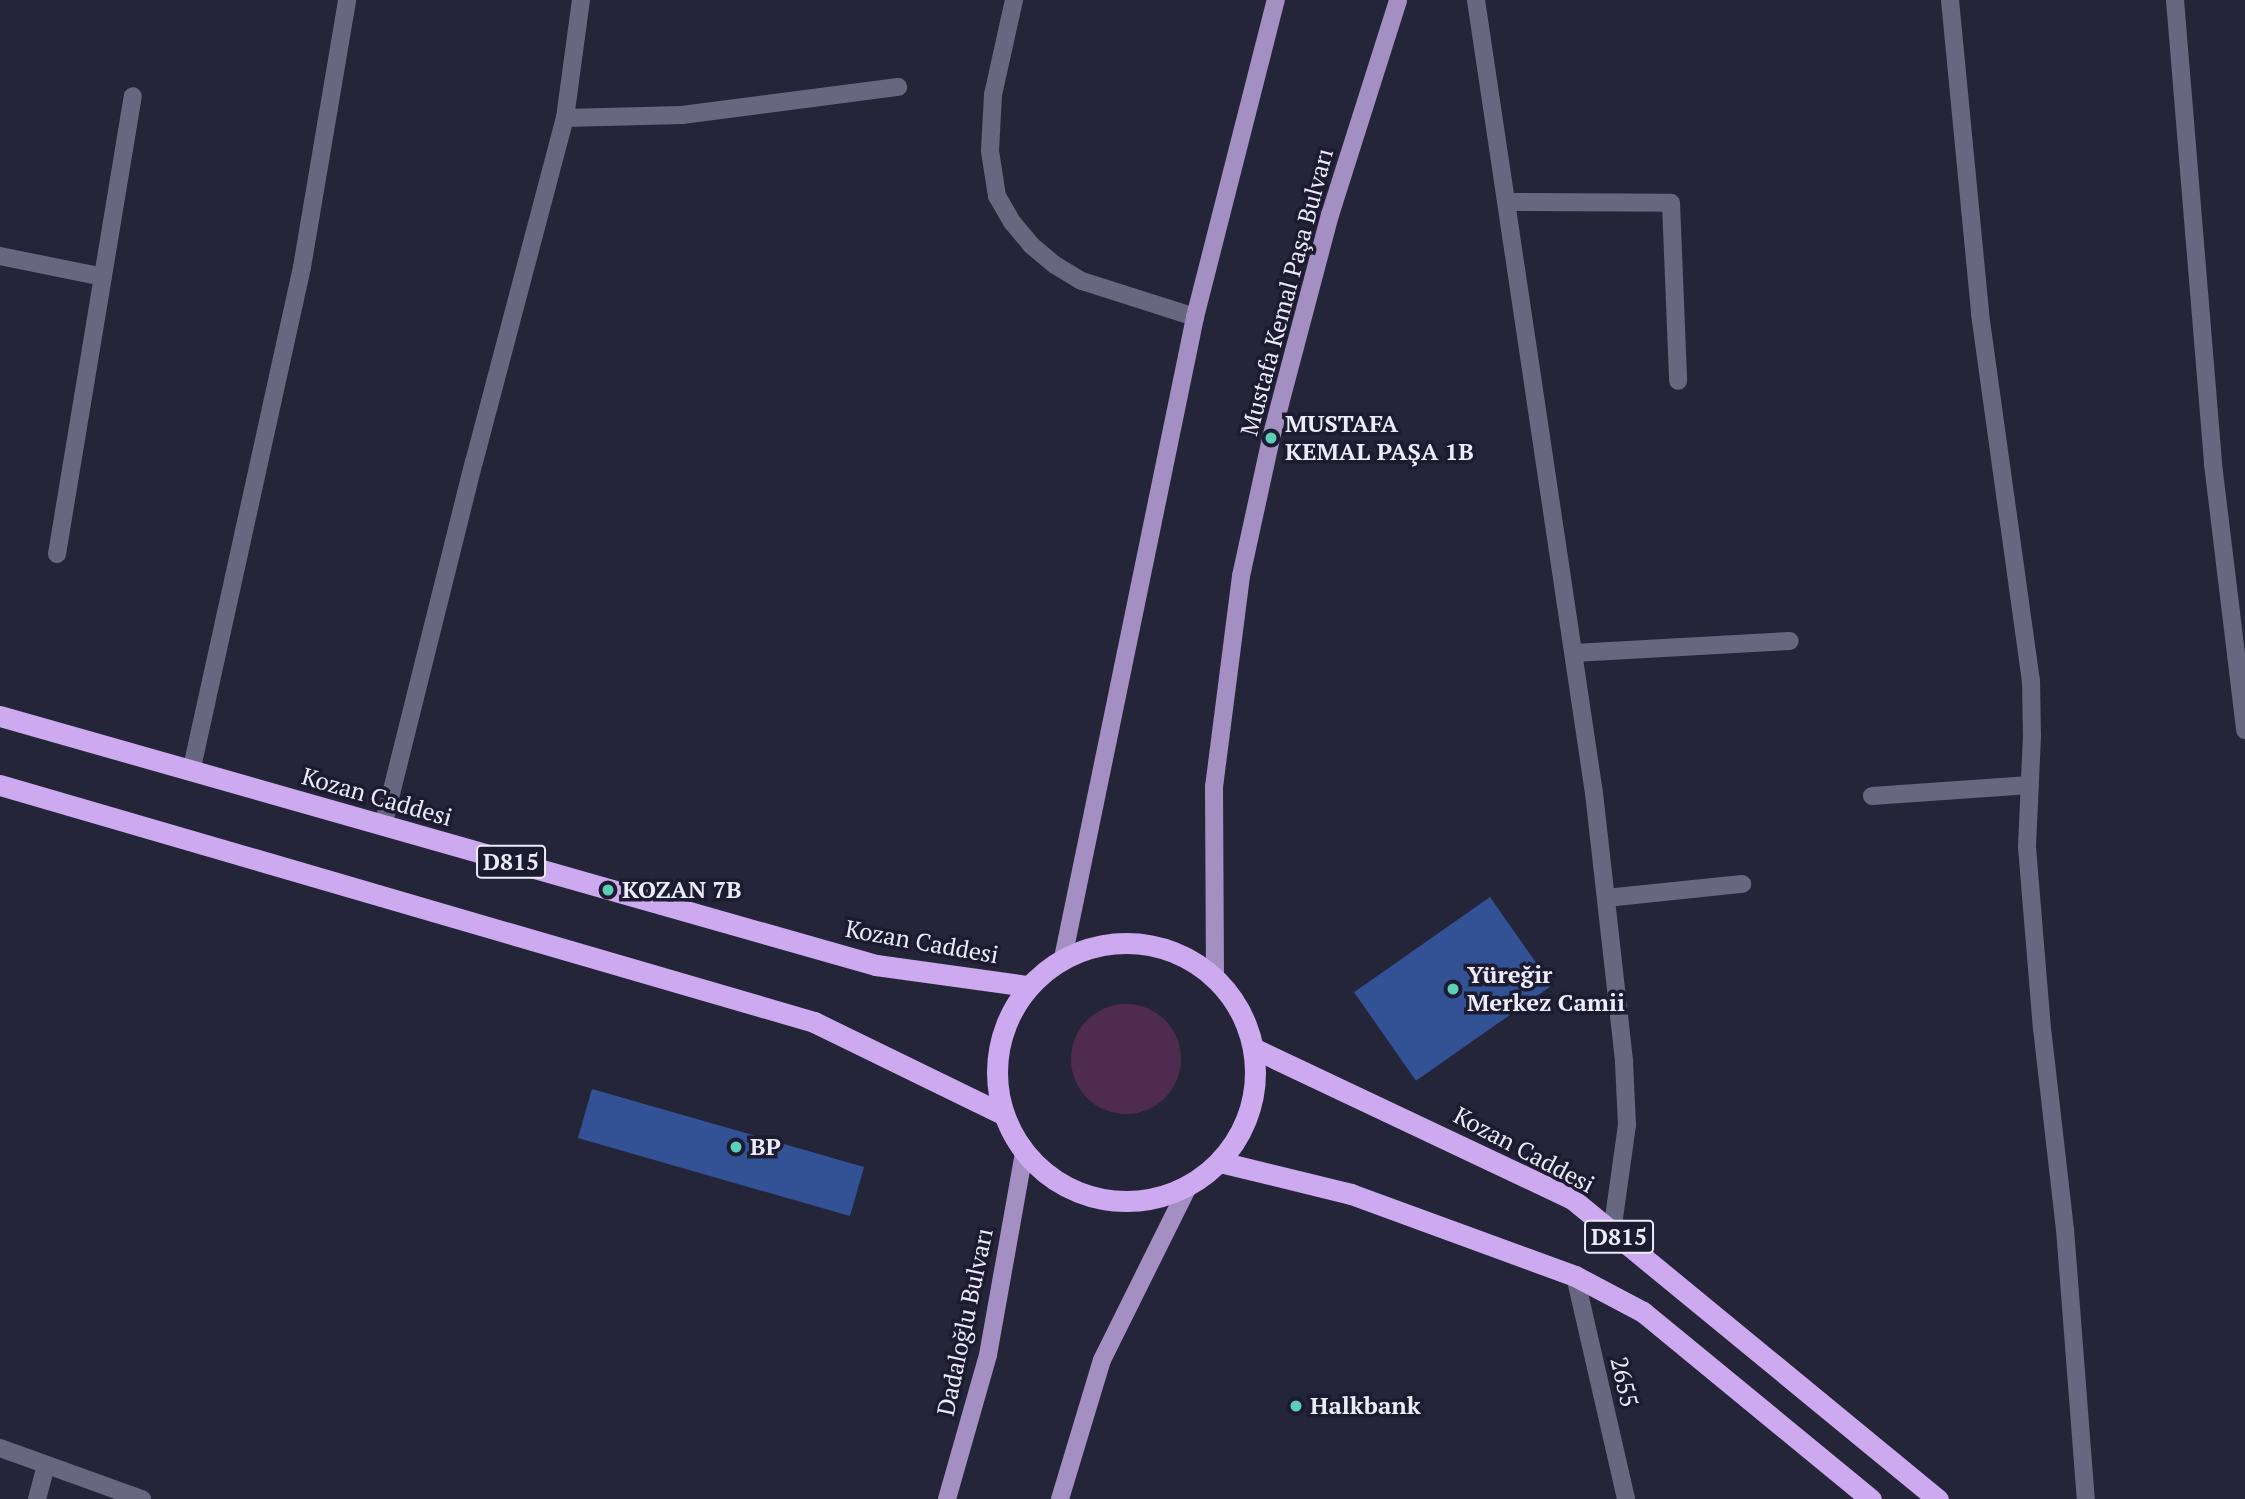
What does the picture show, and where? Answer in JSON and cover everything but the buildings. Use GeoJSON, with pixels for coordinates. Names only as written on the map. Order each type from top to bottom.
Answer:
{"type":"FeatureCollection","features":[{"type":"Feature","properties":{"kind":"highway","name":"Kozan Caddesi"},"geometry":{"type":"LineString","coordinates":[[0,716],[877,965],[1028,986]]}},
{"type":"Feature","properties":{"kind":"highway"},"geometry":{"type":"LineString","coordinates":[[0,785],[814,1022],[1003,1114]]}},
{"type":"Feature","properties":{"kind":"highway"},"geometry":{"type":"LineString","coordinates":[[1142,943],[1181,954],[1215,977],[1240,1010],[1253,1048],[1255,1089],[1243,1128],[1220,1162],[1188,1187],[1145,1201],[1100,1200],[1058,1184],[1024,1153],[1003,1114],[996,1069],[1004,1025],[1028,986],[1063,958],[1101,944],[1142,943]]}},
{"type":"Feature","properties":{"kind":"highway","name":"Kozan Caddesi"},"geometry":{"type":"LineString","coordinates":[[1253,1048],[1572,1199],[1938,1499]]}},
{"type":"Feature","properties":{"kind":"highway","name":"D815"},"geometry":{"type":"LineString","coordinates":[[1220,1162],[1351,1194],[1575,1276],[1643,1312],[1871,1499]]}},
{"type":"Feature","properties":{"kind":"main road"},"geometry":{"type":"LineString","coordinates":[[1063,958],[1195,317],[1276,0]]}},
{"type":"Feature","properties":{"kind":"main road","name":"Mustafa Kemal Paşa Bulvarı"},"geometry":{"type":"LineString","coordinates":[[1215,977],[1214,787],[1241,576],[1271,438],[1330,215],[1398,0]]}},
{"type":"Feature","properties":{"kind":"main road","name":"Dadaloğlu Bulvarı"},"geometry":{"type":"LineString","coordinates":[[947,1499],[988,1354],[1024,1153]]}},
{"type":"Feature","properties":{"kind":"main road"},"geometry":{"type":"LineString","coordinates":[[1060,1499],[1102,1360],[1188,1187]]}},
{"type":"Feature","properties":{"kind":"street"},"geometry":{"type":"LineString","coordinates":[[191,772],[302,267],[347,0]]}},
{"type":"Feature","properties":{"kind":"street"},"geometry":{"type":"LineString","coordinates":[[383,826],[474,462],[565,118],[581,0]]}},
{"type":"Feature","properties":{"kind":"street"},"geometry":{"type":"LineString","coordinates":[[1014,0],[993,96],[990,151],[997,196],[1024,237],[1055,265],[1082,281],[1195,317]]}},
{"type":"Feature","properties":{"kind":"street"},"geometry":{"type":"LineString","coordinates":[[1476,0],[1574,653],[1606,898],[1624,1062],[1627,1125],[1612,1232]]}},
{"type":"Feature","properties":{"kind":"street"},"geometry":{"type":"LineString","coordinates":[[1950,0],[1980,314],[2031,681],[2028,861],[2042,1028],[2065,1229],[2086,1499]]}},
{"type":"Feature","properties":{"kind":"street"},"geometry":{"type":"LineString","coordinates":[[2175,0],[2213,464],[2245,730]]}},
{"type":"Feature","properties":{"kind":"street"},"geometry":{"type":"LineString","coordinates":[[565,118],[682,115],[898,87]]}},
{"type":"Feature","properties":{"kind":"street"},"geometry":{"type":"LineString","coordinates":[[57,554],[133,96]]}},
{"type":"Feature","properties":{"kind":"street"},"geometry":{"type":"LineString","coordinates":[[1507,202],[1671,203],[1678,381]]}},
{"type":"Feature","properties":{"kind":"street"},"geometry":{"type":"LineString","coordinates":[[0,256],[103,277]]}},
{"type":"Feature","properties":{"kind":"street"},"geometry":{"type":"LineString","coordinates":[[1574,653],[1790,641]]}},
{"type":"Feature","properties":{"kind":"street"},"geometry":{"type":"LineString","coordinates":[[1872,796],[2030,785]]}},
{"type":"Feature","properties":{"kind":"street"},"geometry":{"type":"LineString","coordinates":[[1606,898],[1742,884]]}},
{"type":"Feature","properties":{"kind":"street","name":"2655"},"geometry":{"type":"LineString","coordinates":[[1575,1276],[1626,1499]]}},
{"type":"Feature","properties":{"kind":"street"},"geometry":{"type":"LineString","coordinates":[[0,1448],[142,1499]]}},
{"type":"Feature","properties":{"kind":"street"},"geometry":{"type":"LineString","coordinates":[[37,1499],[46,1466]]}},
{"type":"Feature","properties":{"kind":"shaded area"},"geometry":{"type":"Polygon","coordinates":[[[1126,1004],[1147,1008],[1165,1020],[1177,1038],[1181,1059],[1177,1080],[1165,1098],[1147,1110],[1126,1114],[1105,1110],[1087,1098],[1075,1080],[1071,1059],[1075,1038],[1087,1020],[1105,1008],[1126,1004]]]}},
{"type":"Feature","properties":{"kind":"place","name":"MUSTAFA KEMAL PAŞA 1B"},"geometry":{"type":"Point","coordinates":[1271,438]}},
{"type":"Feature","properties":{"kind":"place","name":"KOZAN 7B"},"geometry":{"type":"Point","coordinates":[608,890]}},
{"type":"Feature","properties":{"kind":"place","name":"Yüreğir Merkez Camii"},"geometry":{"type":"Point","coordinates":[1453,989]}},
{"type":"Feature","properties":{"kind":"place","name":"BP"},"geometry":{"type":"Point","coordinates":[736,1147]}},
{"type":"Feature","properties":{"kind":"place","name":"Halkbank"},"geometry":{"type":"Point","coordinates":[1296,1406]}}]}
